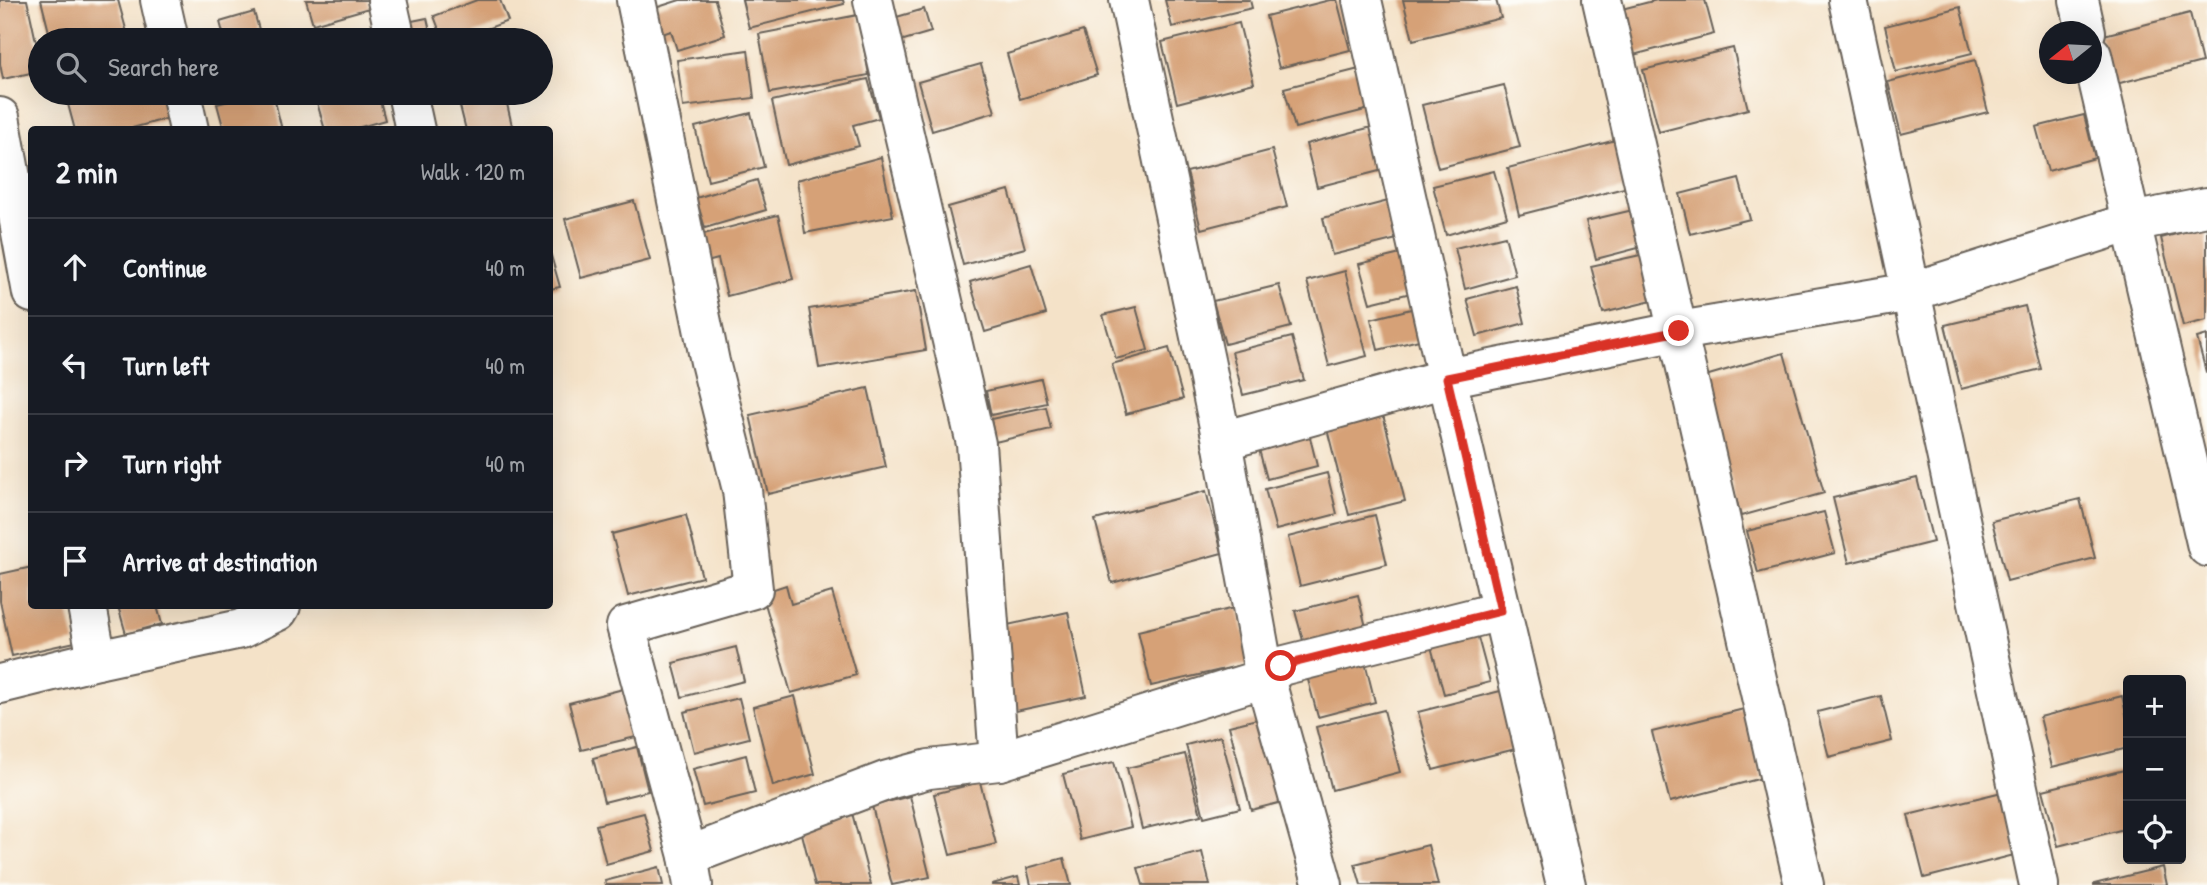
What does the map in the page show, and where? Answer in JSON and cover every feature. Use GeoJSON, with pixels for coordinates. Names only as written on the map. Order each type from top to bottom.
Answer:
{"type":"FeatureCollection","features":[{"type":"Feature","properties":{"kind":"street"},"geometry":{"type":"LineString","coordinates":[[160,0],[166,28]]}},
{"type":"Feature","properties":{"kind":"street"},"geometry":{"type":"LineString","coordinates":[[387,0],[393,28]]}},
{"type":"Feature","properties":{"kind":"street"},"geometry":{"type":"LineString","coordinates":[[636,0],[710,362],[742,489],[752,589],[626,626],[690,870],[888,780],[929,769],[999,761],[1265,678],[1281,666],[1501,611]]}},
{"type":"Feature","properties":{"kind":"street"},"geometry":{"type":"LineString","coordinates":[[873,0],[976,444],[999,761]]}},
{"type":"Feature","properties":{"kind":"street"},"geometry":{"type":"LineString","coordinates":[[1129,0],[1222,441],[1265,678],[1323,885]]}},
{"type":"Feature","properties":{"kind":"street"},"geometry":{"type":"LineString","coordinates":[[1362,0],[1566,885]]}},
{"type":"Feature","properties":{"kind":"street"},"geometry":{"type":"LineString","coordinates":[[1602,0],[1804,885]]}},
{"type":"Feature","properties":{"kind":"street"},"geometry":{"type":"LineString","coordinates":[[1848,0],[2039,885]]}},
{"type":"Feature","properties":{"kind":"street"},"geometry":{"type":"LineString","coordinates":[[2079,0],[2084,21]]}},
{"type":"Feature","properties":{"kind":"street"},"geometry":{"type":"LineString","coordinates":[[2098,84],[2207,547]]}},
{"type":"Feature","properties":{"kind":"street"},"geometry":{"type":"LineString","coordinates":[[184,105],[188,126]]}},
{"type":"Feature","properties":{"kind":"street"},"geometry":{"type":"LineString","coordinates":[[410,105],[414,126]]}},
{"type":"Feature","properties":{"kind":"street"},"geometry":{"type":"LineString","coordinates":[[0,117],[28,271]]}},
{"type":"Feature","properties":{"kind":"street"},"geometry":{"type":"LineString","coordinates":[[1222,441],[1447,378],[1679,331],[1911,292],[2131,222],[2207,207]]}},
{"type":"Feature","properties":{"kind":"street"},"geometry":{"type":"LineString","coordinates":[[88,609],[97,660]]}},
{"type":"Feature","properties":{"kind":"street"},"geometry":{"type":"LineString","coordinates":[[0,684],[241,629],[279,609]]}},
{"type":"Feature","properties":{"kind":"building"},"geometry":{"type":"Polygon","coordinates":[[[0,0],[27,0],[33,28],[28,28],[28,74],[3,79],[0,64],[0,0]]]}},
{"type":"Feature","properties":{"kind":"building"},"geometry":{"type":"Polygon","coordinates":[[[41,0],[118,0],[126,28],[48,28],[41,0]]]}},
{"type":"Feature","properties":{"kind":"building"},"geometry":{"type":"Polygon","coordinates":[[[306,0],[367,0],[369,8],[313,24],[306,0]]]}},
{"type":"Feature","properties":{"kind":"building"},"geometry":{"type":"Polygon","coordinates":[[[477,0],[500,0],[508,21],[489,28],[438,28],[434,16],[477,0]]]}},
{"type":"Feature","properties":{"kind":"building"},"geometry":{"type":"Polygon","coordinates":[[[680,0],[715,0],[725,35],[677,50],[671,31],[656,36],[649,10],[680,0]]]}},
{"type":"Feature","properties":{"kind":"building"},"geometry":{"type":"Polygon","coordinates":[[[742,0],[843,0],[844,4],[749,28],[742,0]]]}},
{"type":"Feature","properties":{"kind":"building"},"geometry":{"type":"Polygon","coordinates":[[[1165,0],[1250,0],[1252,8],[1172,27],[1165,0]]]}},
{"type":"Feature","properties":{"kind":"building"},"geometry":{"type":"Polygon","coordinates":[[[1337,0],[1350,50],[1279,68],[1266,16],[1337,0]]]}},
{"type":"Feature","properties":{"kind":"building"},"geometry":{"type":"Polygon","coordinates":[[[1403,0],[1496,0],[1501,18],[1413,40],[1403,0]]]}},
{"type":"Feature","properties":{"kind":"building"},"geometry":{"type":"Polygon","coordinates":[[[1657,0],[1705,0],[1714,34],[1618,59],[1606,13],[1657,0]]]}},
{"type":"Feature","properties":{"kind":"building"},"geometry":{"type":"Polygon","coordinates":[[[1960,7],[1972,53],[1896,72],[1885,26],[1960,7]]]}},
{"type":"Feature","properties":{"kind":"building"},"geometry":{"type":"Polygon","coordinates":[[[924,9],[931,32],[897,42],[890,19],[924,9]]]}},
{"type":"Feature","properties":{"kind":"building"},"geometry":{"type":"Polygon","coordinates":[[[254,12],[259,28],[222,28],[220,22],[254,12]]]}},
{"type":"Feature","properties":{"kind":"building"},"geometry":{"type":"Polygon","coordinates":[[[2190,13],[2202,62],[2112,85],[2102,35],[2190,13]]]}},
{"type":"Feature","properties":{"kind":"building"},"geometry":{"type":"Polygon","coordinates":[[[858,15],[869,75],[770,93],[759,34],[858,15]]]}},
{"type":"Feature","properties":{"kind":"building"},"geometry":{"type":"Polygon","coordinates":[[[427,18],[429,28],[408,28],[407,22],[427,18]]]}},
{"type":"Feature","properties":{"kind":"building"},"geometry":{"type":"Polygon","coordinates":[[[1239,23],[1254,83],[1177,103],[1162,42],[1239,23]]]}},
{"type":"Feature","properties":{"kind":"building"},"geometry":{"type":"Polygon","coordinates":[[[1083,31],[1097,75],[1020,99],[1007,54],[1083,31]]]}},
{"type":"Feature","properties":{"kind":"building"},"geometry":{"type":"Polygon","coordinates":[[[1733,48],[1748,109],[1659,132],[1643,70],[1733,48]]]}},
{"type":"Feature","properties":{"kind":"building"},"geometry":{"type":"Polygon","coordinates":[[[748,50],[754,98],[683,107],[677,60],[748,50]]]}},
{"type":"Feature","properties":{"kind":"building"},"geometry":{"type":"Polygon","coordinates":[[[1975,60],[1988,112],[1901,134],[1888,82],[1975,60]]]}},
{"type":"Feature","properties":{"kind":"building"},"geometry":{"type":"Polygon","coordinates":[[[981,64],[995,112],[932,131],[918,82],[981,64]]]}},
{"type":"Feature","properties":{"kind":"building"},"geometry":{"type":"Polygon","coordinates":[[[1367,67],[1377,107],[1295,128],[1284,88],[1367,67]]]}},
{"type":"Feature","properties":{"kind":"building"},"geometry":{"type":"Polygon","coordinates":[[[868,79],[879,118],[853,125],[859,146],[786,165],[772,101],[868,79]]]}},
{"type":"Feature","properties":{"kind":"building"},"geometry":{"type":"Polygon","coordinates":[[[1504,85],[1520,147],[1438,168],[1422,105],[1504,85]]]}},
{"type":"Feature","properties":{"kind":"building"},"geometry":{"type":"Polygon","coordinates":[[[68,105],[165,105],[169,118],[140,126],[74,126],[68,105]]]}},
{"type":"Feature","properties":{"kind":"building"},"geometry":{"type":"Polygon","coordinates":[[[217,105],[276,105],[281,126],[223,126],[217,105]]]}},
{"type":"Feature","properties":{"kind":"building"},"geometry":{"type":"Polygon","coordinates":[[[318,105],[381,105],[385,120],[364,126],[324,126],[318,105]]]}},
{"type":"Feature","properties":{"kind":"building"},"geometry":{"type":"Polygon","coordinates":[[[507,105],[512,126],[465,126],[460,106],[507,105]]]}},
{"type":"Feature","properties":{"kind":"building"},"geometry":{"type":"Polygon","coordinates":[[[751,113],[764,167],[708,181],[695,127],[751,113]]]}},
{"type":"Feature","properties":{"kind":"building"},"geometry":{"type":"Polygon","coordinates":[[[2084,115],[2095,158],[2048,171],[2036,127],[2084,115]]]}},
{"type":"Feature","properties":{"kind":"building"},"geometry":{"type":"Polygon","coordinates":[[[1372,127],[1383,170],[1317,187],[1306,144],[1372,127]]]}},
{"type":"Feature","properties":{"kind":"building"},"geometry":{"type":"Polygon","coordinates":[[[1616,140],[1628,187],[1519,215],[1508,168],[1616,140]]]}},
{"type":"Feature","properties":{"kind":"building"},"geometry":{"type":"Polygon","coordinates":[[[1272,150],[1287,207],[1201,229],[1187,172],[1272,150]]]}},
{"type":"Feature","properties":{"kind":"building"},"geometry":{"type":"Polygon","coordinates":[[[881,157],[893,216],[805,233],[797,180],[881,157]]]}},
{"type":"Feature","properties":{"kind":"building"},"geometry":{"type":"Polygon","coordinates":[[[1494,171],[1507,217],[1446,235],[1433,186],[1494,171]]]}},
{"type":"Feature","properties":{"kind":"building"},"geometry":{"type":"Polygon","coordinates":[[[1739,179],[1750,219],[1690,234],[1680,194],[1739,179]]]}},
{"type":"Feature","properties":{"kind":"building"},"geometry":{"type":"Polygon","coordinates":[[[757,180],[766,210],[705,228],[696,198],[757,180]]]}},
{"type":"Feature","properties":{"kind":"building"},"geometry":{"type":"Polygon","coordinates":[[[1009,190],[1025,248],[963,265],[948,207],[1009,190]]]}},
{"type":"Feature","properties":{"kind":"building"},"geometry":{"type":"Polygon","coordinates":[[[1392,200],[1401,238],[1332,255],[1323,218],[1392,200]]]}},
{"type":"Feature","properties":{"kind":"building"},"geometry":{"type":"Polygon","coordinates":[[[634,201],[650,260],[581,278],[565,219],[634,201]]]}},
{"type":"Feature","properties":{"kind":"building"},"geometry":{"type":"Polygon","coordinates":[[[1633,210],[1642,247],[1596,259],[1586,221],[1633,210]]]}},
{"type":"Feature","properties":{"kind":"building"},"geometry":{"type":"Polygon","coordinates":[[[778,215],[793,279],[727,296],[718,259],[699,264],[692,237],[778,215]]]}},
{"type":"Feature","properties":{"kind":"building"},"geometry":{"type":"Polygon","coordinates":[[[2207,226],[2207,320],[2183,326],[2161,238],[2207,226]]]}},
{"type":"Feature","properties":{"kind":"building"},"geometry":{"type":"Polygon","coordinates":[[[1505,236],[1515,275],[1465,289],[1455,248],[1505,236]]]}},
{"type":"Feature","properties":{"kind":"building"},"geometry":{"type":"Polygon","coordinates":[[[1405,253],[1415,292],[1370,303],[1359,264],[1405,253]]]}},
{"type":"Feature","properties":{"kind":"building"},"geometry":{"type":"Polygon","coordinates":[[[1645,254],[1656,300],[1603,313],[1591,266],[1645,254]]]}},
{"type":"Feature","properties":{"kind":"building"},"geometry":{"type":"Polygon","coordinates":[[[553,262],[560,287],[553,288],[553,262]]]}},
{"type":"Feature","properties":{"kind":"building"},"geometry":{"type":"Polygon","coordinates":[[[1031,264],[1046,314],[985,332],[970,282],[1031,264]]]}},
{"type":"Feature","properties":{"kind":"building"},"geometry":{"type":"Polygon","coordinates":[[[1345,271],[1367,356],[1329,366],[1307,281],[1345,271]]]}},
{"type":"Feature","properties":{"kind":"building"},"geometry":{"type":"Polygon","coordinates":[[[1279,285],[1291,327],[1225,344],[1213,301],[1279,285]]]}},
{"type":"Feature","properties":{"kind":"building"},"geometry":{"type":"Polygon","coordinates":[[[1516,286],[1525,323],[1477,336],[1467,299],[1516,286]]]}},
{"type":"Feature","properties":{"kind":"building"},"geometry":{"type":"Polygon","coordinates":[[[916,291],[926,350],[819,368],[809,309],[916,291]]]}},
{"type":"Feature","properties":{"kind":"building"},"geometry":{"type":"Polygon","coordinates":[[[2025,306],[2041,369],[1961,389],[1945,325],[2025,306]]]}},
{"type":"Feature","properties":{"kind":"building"},"geometry":{"type":"Polygon","coordinates":[[[1136,307],[1148,350],[1116,359],[1103,315],[1136,307]]]}},
{"type":"Feature","properties":{"kind":"building"},"geometry":{"type":"Polygon","coordinates":[[[1415,308],[1423,339],[1378,350],[1371,319],[1415,308]]]}},
{"type":"Feature","properties":{"kind":"building"},"geometry":{"type":"Polygon","coordinates":[[[2207,335],[2207,372],[2206,372],[2197,338],[2207,335]]]}},
{"type":"Feature","properties":{"kind":"building"},"geometry":{"type":"Polygon","coordinates":[[[1292,337],[1304,380],[1243,395],[1232,352],[1292,337]]]}},
{"type":"Feature","properties":{"kind":"building"},"geometry":{"type":"Polygon","coordinates":[[[1169,348],[1183,399],[1126,414],[1112,364],[1169,348]]]}},
{"type":"Feature","properties":{"kind":"building"},"geometry":{"type":"Polygon","coordinates":[[[1784,353],[1824,493],[1741,516],[1702,377],[1784,353]]]}},
{"type":"Feature","properties":{"kind":"building"},"geometry":{"type":"Polygon","coordinates":[[[1041,379],[1047,403],[991,415],[986,391],[1041,379]]]}},
{"type":"Feature","properties":{"kind":"building"},"geometry":{"type":"Polygon","coordinates":[[[868,388],[886,467],[768,494],[750,415],[868,388]]]}},
{"type":"Feature","properties":{"kind":"building"},"geometry":{"type":"Polygon","coordinates":[[[1046,407],[1051,429],[995,442],[991,419],[1046,407]]]}},
{"type":"Feature","properties":{"kind":"building"},"geometry":{"type":"Polygon","coordinates":[[[1382,411],[1405,501],[1349,515],[1326,425],[1382,411]]]}},
{"type":"Feature","properties":{"kind":"building"},"geometry":{"type":"Polygon","coordinates":[[[1308,429],[1317,466],[1267,479],[1257,442],[1308,429]]]}},
{"type":"Feature","properties":{"kind":"building"},"geometry":{"type":"Polygon","coordinates":[[[1327,473],[1337,514],[1276,530],[1265,489],[1327,473]]]}},
{"type":"Feature","properties":{"kind":"building"},"geometry":{"type":"Polygon","coordinates":[[[1917,478],[1933,542],[1849,563],[1833,498],[1917,478]]]}},
{"type":"Feature","properties":{"kind":"building"},"geometry":{"type":"Polygon","coordinates":[[[1206,491],[1222,553],[1112,583],[1095,520],[1206,491]]]}},
{"type":"Feature","properties":{"kind":"building"},"geometry":{"type":"Polygon","coordinates":[[[2080,499],[2095,558],[2007,581],[1992,521],[2080,499]]]}},
{"type":"Feature","properties":{"kind":"building"},"geometry":{"type":"Polygon","coordinates":[[[1824,512],[1835,553],[1758,573],[1747,531],[1824,512]]]}},
{"type":"Feature","properties":{"kind":"building"},"geometry":{"type":"Polygon","coordinates":[[[686,515],[702,577],[628,596],[612,534],[686,515]]]}},
{"type":"Feature","properties":{"kind":"building"},"geometry":{"type":"Polygon","coordinates":[[[1375,515],[1387,564],[1300,586],[1288,537],[1375,515]]]}},
{"type":"Feature","properties":{"kind":"building"},"geometry":{"type":"Polygon","coordinates":[[[28,568],[28,609],[68,609],[75,642],[12,656],[0,601],[0,574],[28,568]]]}},
{"type":"Feature","properties":{"kind":"building"},"geometry":{"type":"Polygon","coordinates":[[[786,585],[791,604],[832,592],[856,675],[791,693],[762,593],[786,585]]]}},
{"type":"Feature","properties":{"kind":"building"},"geometry":{"type":"Polygon","coordinates":[[[1358,595],[1369,639],[1307,655],[1295,611],[1358,595]]]}},
{"type":"Feature","properties":{"kind":"building"},"geometry":{"type":"Polygon","coordinates":[[[1238,607],[1251,663],[1151,686],[1138,631],[1238,607]]]}},
{"type":"Feature","properties":{"kind":"building"},"geometry":{"type":"Polygon","coordinates":[[[119,609],[158,609],[162,624],[126,634],[119,609]]]}},
{"type":"Feature","properties":{"kind":"building"},"geometry":{"type":"Polygon","coordinates":[[[1068,612],[1086,696],[1011,712],[1001,666],[1011,664],[1003,626],[1068,612]]]}},
{"type":"Feature","properties":{"kind":"building"},"geometry":{"type":"Polygon","coordinates":[[[1476,630],[1490,682],[1444,694],[1430,643],[1476,630]]]}},
{"type":"Feature","properties":{"kind":"building"},"geometry":{"type":"Polygon","coordinates":[[[736,647],[744,681],[682,697],[673,663],[736,647]]]}},
{"type":"Feature","properties":{"kind":"building"},"geometry":{"type":"Polygon","coordinates":[[[1362,650],[1375,702],[1318,717],[1304,665],[1362,650]]]}},
{"type":"Feature","properties":{"kind":"building"},"geometry":{"type":"Polygon","coordinates":[[[1516,687],[1531,745],[1433,770],[1418,712],[1516,687]]]}},
{"type":"Feature","properties":{"kind":"building"},"geometry":{"type":"Polygon","coordinates":[[[627,688],[640,736],[581,750],[569,703],[627,688]]]}},
{"type":"Feature","properties":{"kind":"building"},"geometry":{"type":"Polygon","coordinates":[[[795,696],[815,774],[773,786],[753,707],[795,696]]]}},
{"type":"Feature","properties":{"kind":"building"},"geometry":{"type":"Polygon","coordinates":[[[1881,696],[1892,741],[1829,757],[1817,712],[1881,696]]]}},
{"type":"Feature","properties":{"kind":"building"},"geometry":{"type":"Polygon","coordinates":[[[2122,696],[2123,749],[2052,767],[2040,717],[2122,696]]]}},
{"type":"Feature","properties":{"kind":"building"},"geometry":{"type":"Polygon","coordinates":[[[739,698],[749,738],[694,752],[684,712],[739,698]]]}},
{"type":"Feature","properties":{"kind":"building"},"geometry":{"type":"Polygon","coordinates":[[[1744,709],[1762,778],[1670,802],[1652,732],[1744,709]]]}},
{"type":"Feature","properties":{"kind":"building"},"geometry":{"type":"Polygon","coordinates":[[[1384,710],[1400,772],[1332,790],[1316,727],[1384,710]]]}},
{"type":"Feature","properties":{"kind":"building"},"geometry":{"type":"Polygon","coordinates":[[[1269,716],[1290,800],[1251,810],[1229,726],[1269,716]]]}},
{"type":"Feature","properties":{"kind":"building"},"geometry":{"type":"Polygon","coordinates":[[[1221,736],[1240,808],[1204,817],[1186,745],[1221,736]]]}},
{"type":"Feature","properties":{"kind":"building"},"geometry":{"type":"Polygon","coordinates":[[[637,747],[648,791],[604,802],[593,758],[637,747]]]}},
{"type":"Feature","properties":{"kind":"building"},"geometry":{"type":"Polygon","coordinates":[[[1185,754],[1201,815],[1142,829],[1127,768],[1185,754]]]}},
{"type":"Feature","properties":{"kind":"building"},"geometry":{"type":"Polygon","coordinates":[[[746,755],[755,793],[703,806],[693,769],[746,755]]]}},
{"type":"Feature","properties":{"kind":"building"},"geometry":{"type":"Polygon","coordinates":[[[1114,762],[1131,827],[1080,840],[1063,774],[1114,762]]]}},
{"type":"Feature","properties":{"kind":"building"},"geometry":{"type":"Polygon","coordinates":[[[2123,770],[2123,829],[2058,846],[2043,790],[2123,770]]]}},
{"type":"Feature","properties":{"kind":"building"},"geometry":{"type":"Polygon","coordinates":[[[980,782],[996,844],[950,855],[934,794],[980,782]]]}},
{"type":"Feature","properties":{"kind":"building"},"geometry":{"type":"Polygon","coordinates":[[[2002,792],[2018,854],[1924,878],[1908,815],[2002,792]]]}},
{"type":"Feature","properties":{"kind":"building"},"geometry":{"type":"Polygon","coordinates":[[[910,796],[930,877],[892,885],[872,806],[910,796]]]}},
{"type":"Feature","properties":{"kind":"building"},"geometry":{"type":"Polygon","coordinates":[[[644,813],[654,851],[606,864],[596,825],[644,813]]]}},
{"type":"Feature","properties":{"kind":"building"},"geometry":{"type":"Polygon","coordinates":[[[852,813],[871,885],[815,885],[800,826],[852,813]]]}},
{"type":"Feature","properties":{"kind":"building"},"geometry":{"type":"Polygon","coordinates":[[[1428,845],[1438,885],[1361,885],[1355,864],[1428,845]]]}},
{"type":"Feature","properties":{"kind":"building"},"geometry":{"type":"Polygon","coordinates":[[[1202,852],[1210,885],[1143,885],[1138,868],[1202,852]]]}},
{"type":"Feature","properties":{"kind":"building"},"geometry":{"type":"Polygon","coordinates":[[[1064,858],[1071,885],[1031,885],[1027,868],[1064,858]]]}},
{"type":"Feature","properties":{"kind":"building"},"geometry":{"type":"Polygon","coordinates":[[[659,867],[663,885],[606,885],[605,881],[659,867]]]}},
{"type":"Feature","properties":{"kind":"building"},"geometry":{"type":"Polygon","coordinates":[[[2163,867],[2167,885],[2094,885],[2094,884],[2163,867]]]}},
{"type":"Feature","properties":{"kind":"building"},"geometry":{"type":"Polygon","coordinates":[[[1018,877],[1020,885],[992,885],[992,884],[1018,877]]]}},
{"type":"Feature","properties":{"kind":"route"},"geometry":{"type":"LineString","coordinates":[[1281,666],[1501,611],[1447,378],[1679,331]]}}]}
